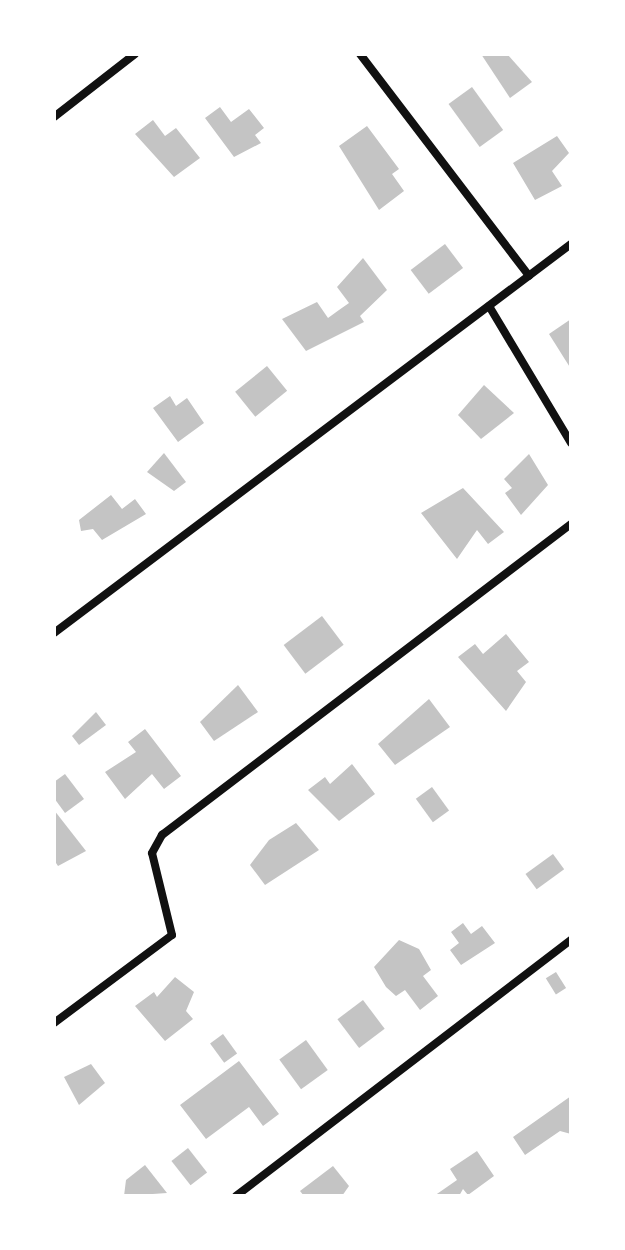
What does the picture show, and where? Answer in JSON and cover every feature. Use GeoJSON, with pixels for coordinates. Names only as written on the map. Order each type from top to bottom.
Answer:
{"type":"FeatureCollection","features":[{"type":"Feature","properties":{"kind":"street"},"geometry":{"type":"LineString","coordinates":[[54,117],[135,54]]}},
{"type":"Feature","properties":{"kind":"street"},"geometry":{"type":"LineString","coordinates":[[360,54],[529,276]]}},
{"type":"Feature","properties":{"kind":"street"},"geometry":{"type":"LineString","coordinates":[[54,633],[571,244]]}},
{"type":"Feature","properties":{"kind":"street"},"geometry":{"type":"LineString","coordinates":[[489,306],[571,443]]}},
{"type":"Feature","properties":{"kind":"street"},"geometry":{"type":"LineString","coordinates":[[54,1023],[172,935],[152,853],[162,835],[571,524]]}},
{"type":"Feature","properties":{"kind":"street"},"geometry":{"type":"LineString","coordinates":[[236,1196],[571,940]]}},
{"type":"Feature","properties":{"kind":"building"},"geometry":{"type":"Polygon","coordinates":[[[481,54],[507,54],[532,82],[510,98],[481,54]]]}},
{"type":"Feature","properties":{"kind":"building"},"geometry":{"type":"Polygon","coordinates":[[[472,87],[503,130],[480,147],[449,104],[472,87]]]}},
{"type":"Feature","properties":{"kind":"building"},"geometry":{"type":"Polygon","coordinates":[[[220,107],[231,122],[249,109],[264,128],[255,135],[261,143],[234,157],[205,118],[220,107]]]}},
{"type":"Feature","properties":{"kind":"building"},"geometry":{"type":"Polygon","coordinates":[[[153,120],[165,136],[176,128],[200,158],[174,177],[135,134],[153,120]]]}},
{"type":"Feature","properties":{"kind":"building"},"geometry":{"type":"Polygon","coordinates":[[[367,126],[399,169],[392,174],[404,191],[379,210],[339,146],[367,126]]]}},
{"type":"Feature","properties":{"kind":"building"},"geometry":{"type":"Polygon","coordinates":[[[557,136],[569,153],[552,171],[562,186],[535,200],[513,163],[557,136]]]}},
{"type":"Feature","properties":{"kind":"building"},"geometry":{"type":"Polygon","coordinates":[[[445,244],[463,268],[429,294],[411,270],[445,244]]]}},
{"type":"Feature","properties":{"kind":"building"},"geometry":{"type":"Polygon","coordinates":[[[363,258],[387,290],[360,316],[364,322],[306,351],[282,319],[317,302],[328,318],[349,303],[337,287],[363,258]]]}},
{"type":"Feature","properties":{"kind":"building"},"geometry":{"type":"Polygon","coordinates":[[[571,319],[571,369],[549,334],[571,319]]]}},
{"type":"Feature","properties":{"kind":"building"},"geometry":{"type":"Polygon","coordinates":[[[267,366],[287,391],[255,417],[235,392],[267,366]]]}},
{"type":"Feature","properties":{"kind":"building"},"geometry":{"type":"Polygon","coordinates":[[[484,385],[514,413],[481,439],[458,415],[484,385]]]}},
{"type":"Feature","properties":{"kind":"building"},"geometry":{"type":"Polygon","coordinates":[[[170,396],[176,406],[187,398],[204,423],[178,442],[153,408],[170,396]]]}},
{"type":"Feature","properties":{"kind":"building"},"geometry":{"type":"Polygon","coordinates":[[[164,453],[186,482],[174,491],[147,472],[164,453]]]}},
{"type":"Feature","properties":{"kind":"building"},"geometry":{"type":"Polygon","coordinates":[[[529,454],[548,485],[521,515],[505,493],[512,488],[504,479],[529,454]]]}},
{"type":"Feature","properties":{"kind":"building"},"geometry":{"type":"Polygon","coordinates":[[[463,488],[504,532],[488,544],[477,530],[457,559],[421,513],[463,488]]]}},
{"type":"Feature","properties":{"kind":"building"},"geometry":{"type":"Polygon","coordinates":[[[111,495],[122,509],[135,499],[146,514],[102,540],[93,529],[81,531],[79,520],[111,495]]]}},
{"type":"Feature","properties":{"kind":"building"},"geometry":{"type":"Polygon","coordinates":[[[322,616],[344,645],[305,674],[284,645],[322,616]]]}},
{"type":"Feature","properties":{"kind":"building"},"geometry":{"type":"Polygon","coordinates":[[[506,634],[529,662],[517,671],[526,682],[506,711],[458,657],[475,644],[483,654],[506,634]]]}},
{"type":"Feature","properties":{"kind":"building"},"geometry":{"type":"Polygon","coordinates":[[[238,685],[258,712],[214,741],[200,722],[238,685]]]}},
{"type":"Feature","properties":{"kind":"building"},"geometry":{"type":"Polygon","coordinates":[[[429,699],[450,727],[395,765],[378,744],[429,699]]]}},
{"type":"Feature","properties":{"kind":"building"},"geometry":{"type":"Polygon","coordinates":[[[96,712],[106,725],[79,745],[72,736],[96,712]]]}},
{"type":"Feature","properties":{"kind":"building"},"geometry":{"type":"Polygon","coordinates":[[[145,729],[181,776],[164,789],[152,774],[125,799],[105,772],[136,752],[128,742],[145,729]]]}},
{"type":"Feature","properties":{"kind":"building"},"geometry":{"type":"Polygon","coordinates":[[[352,764],[375,794],[339,821],[308,790],[325,777],[330,784],[352,764]]]}},
{"type":"Feature","properties":{"kind":"building"},"geometry":{"type":"Polygon","coordinates":[[[65,774],[84,799],[65,813],[54,798],[54,782],[65,774]]]}},
{"type":"Feature","properties":{"kind":"building"},"geometry":{"type":"Polygon","coordinates":[[[432,787],[449,810],[433,822],[416,799],[432,787]]]}},
{"type":"Feature","properties":{"kind":"building"},"geometry":{"type":"Polygon","coordinates":[[[54,810],[86,851],[58,866],[54,860],[54,810]]]}},
{"type":"Feature","properties":{"kind":"building"},"geometry":{"type":"Polygon","coordinates":[[[296,823],[319,850],[265,885],[250,865],[269,840],[296,823]]]}},
{"type":"Feature","properties":{"kind":"building"},"geometry":{"type":"Polygon","coordinates":[[[553,854],[564,869],[537,889],[525,874],[553,854]]]}},
{"type":"Feature","properties":{"kind":"building"},"geometry":{"type":"Polygon","coordinates":[[[463,923],[471,934],[482,926],[495,943],[461,965],[450,950],[459,943],[451,932],[463,923]]]}},
{"type":"Feature","properties":{"kind":"building"},"geometry":{"type":"Polygon","coordinates":[[[399,940],[419,949],[431,970],[423,976],[438,996],[420,1010],[405,990],[396,996],[386,987],[374,967],[399,940]]]}},
{"type":"Feature","properties":{"kind":"building"},"geometry":{"type":"Polygon","coordinates":[[[556,972],[566,988],[556,994],[546,978],[556,972]]]}},
{"type":"Feature","properties":{"kind":"building"},"geometry":{"type":"Polygon","coordinates":[[[175,977],[194,992],[186,1011],[193,1019],[165,1041],[135,1006],[154,992],[157,997],[175,977]]]}},
{"type":"Feature","properties":{"kind":"building"},"geometry":{"type":"Polygon","coordinates":[[[363,1000],[385,1029],[359,1048],[337,1019],[363,1000]]]}},
{"type":"Feature","properties":{"kind":"building"},"geometry":{"type":"Polygon","coordinates":[[[223,1034],[237,1053],[224,1063],[210,1043],[223,1034]]]}},
{"type":"Feature","properties":{"kind":"building"},"geometry":{"type":"Polygon","coordinates":[[[306,1040],[328,1070],[301,1089],[279,1059],[306,1040]]]}},
{"type":"Feature","properties":{"kind":"building"},"geometry":{"type":"Polygon","coordinates":[[[239,1061],[279,1114],[263,1126],[249,1107],[206,1139],[180,1105],[239,1061]]]}},
{"type":"Feature","properties":{"kind":"building"},"geometry":{"type":"Polygon","coordinates":[[[91,1064],[105,1083],[79,1105],[64,1077],[91,1064]]]}},
{"type":"Feature","properties":{"kind":"building"},"geometry":{"type":"Polygon","coordinates":[[[571,1096],[571,1134],[560,1131],[525,1155],[513,1137],[571,1096]]]}},
{"type":"Feature","properties":{"kind":"building"},"geometry":{"type":"Polygon","coordinates":[[[188,1148],[207,1172],[191,1185],[171,1161],[188,1148]]]}},
{"type":"Feature","properties":{"kind":"building"},"geometry":{"type":"Polygon","coordinates":[[[477,1151],[494,1176],[468,1195],[463,1189],[459,1196],[434,1196],[457,1180],[450,1169],[477,1151]]]}},
{"type":"Feature","properties":{"kind":"building"},"geometry":{"type":"Polygon","coordinates":[[[145,1165],[167,1193],[124,1196],[126,1180],[145,1165]]]}},
{"type":"Feature","properties":{"kind":"building"},"geometry":{"type":"Polygon","coordinates":[[[333,1166],[349,1186],[342,1196],[304,1196],[300,1191],[333,1166]]]}}]}
